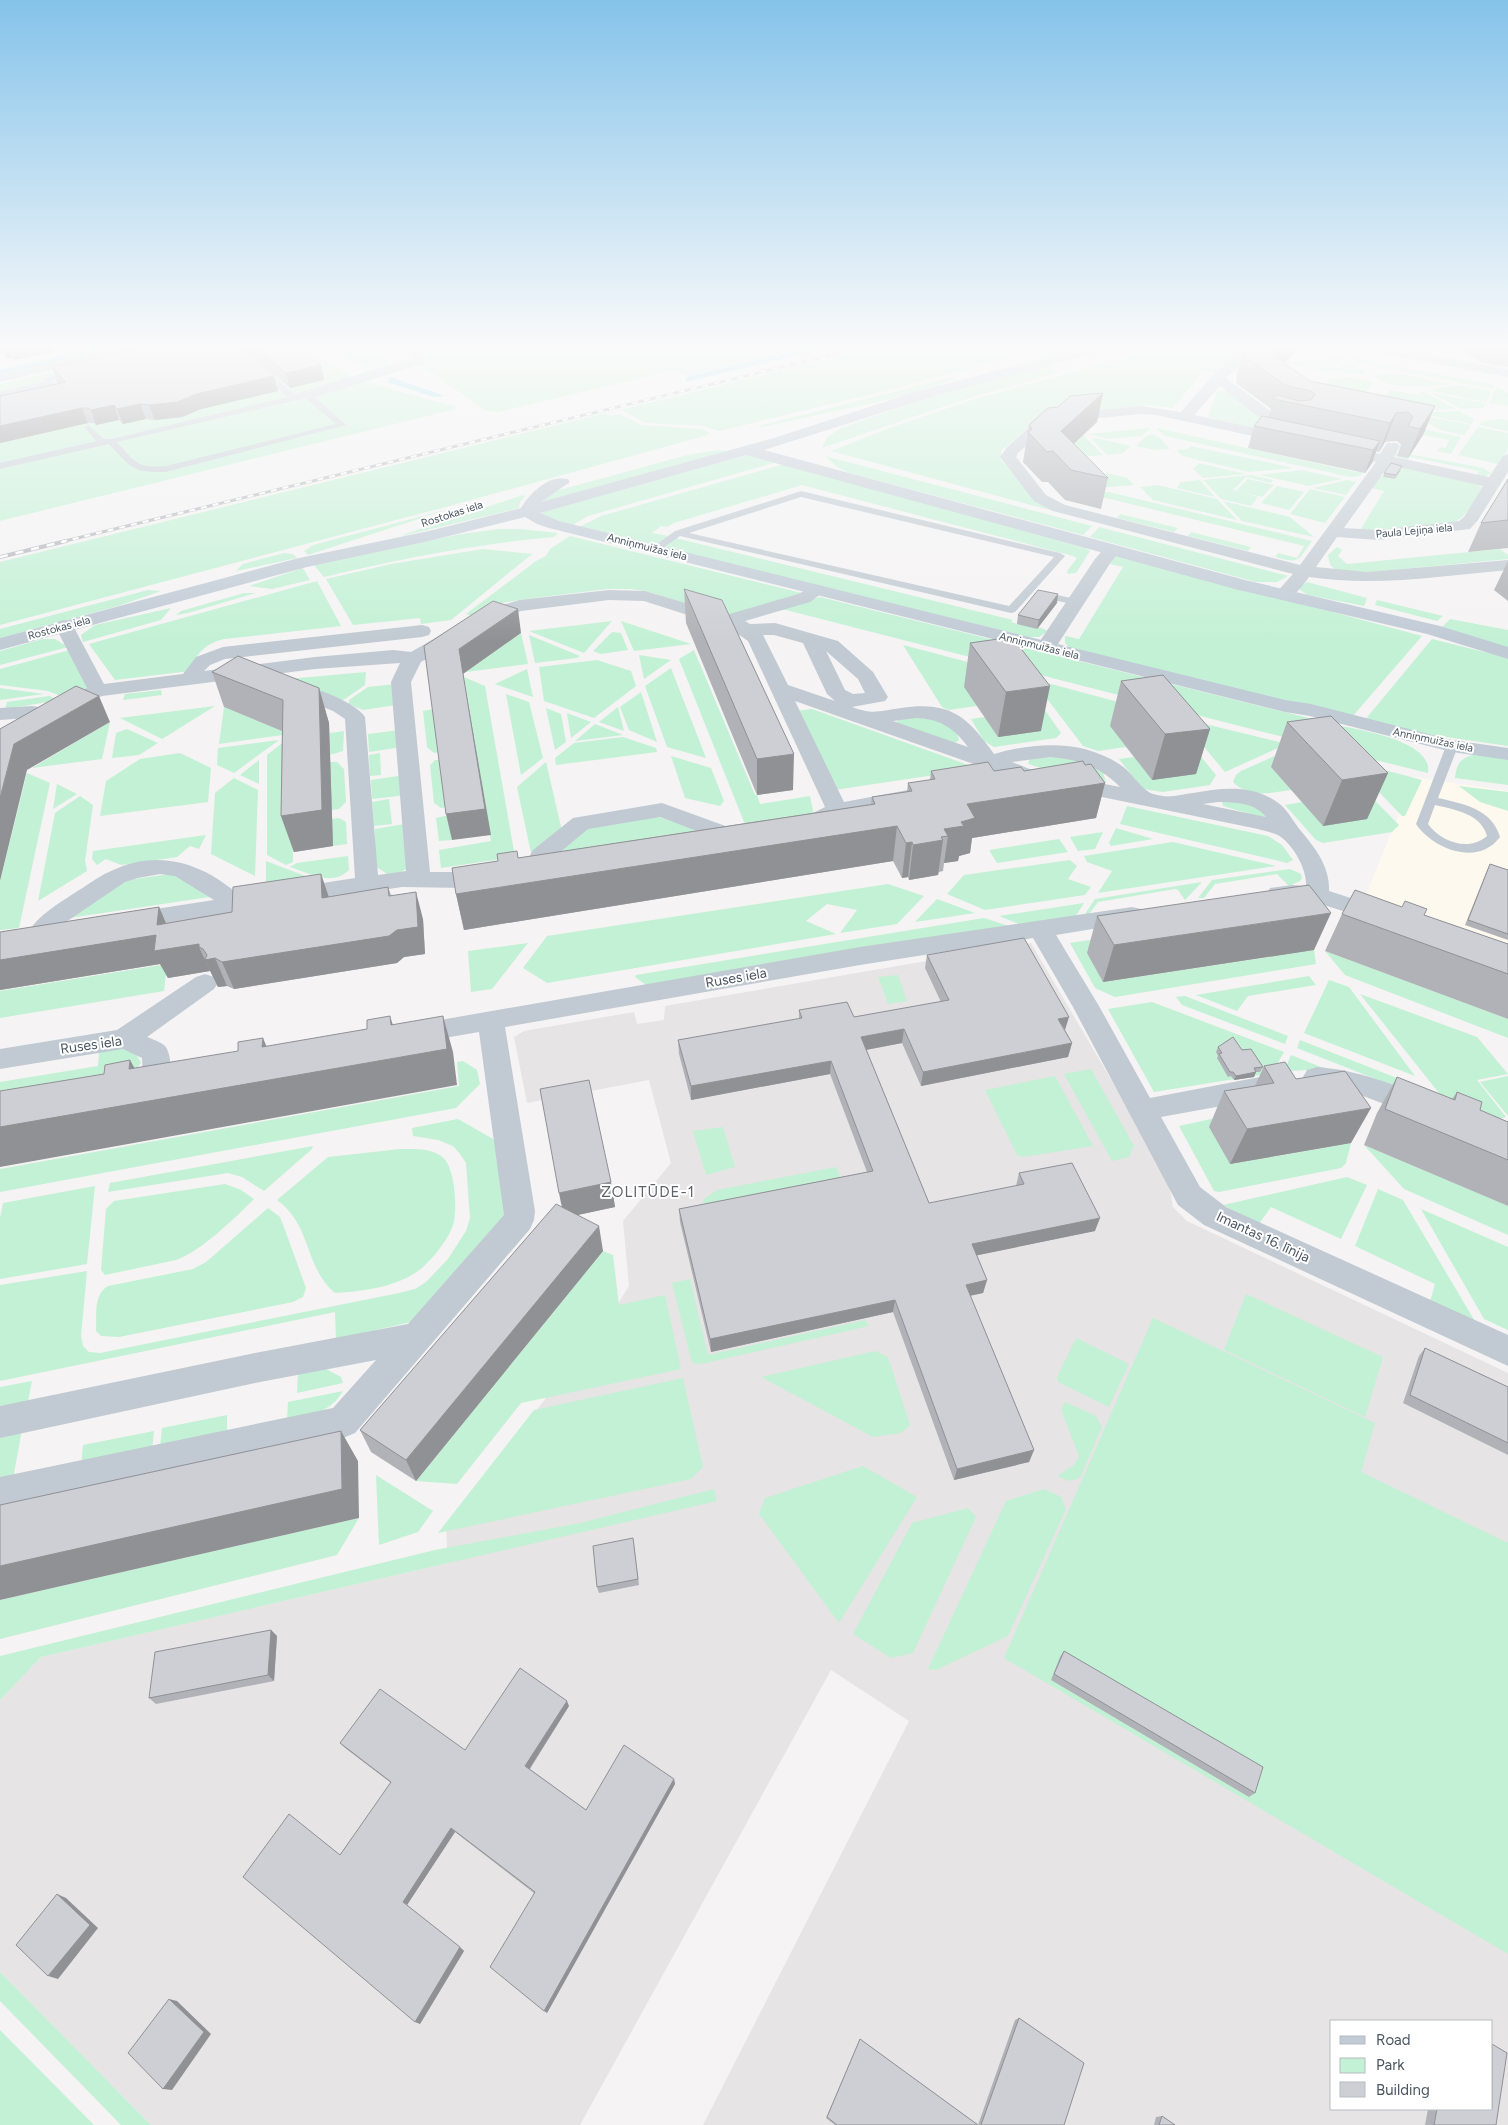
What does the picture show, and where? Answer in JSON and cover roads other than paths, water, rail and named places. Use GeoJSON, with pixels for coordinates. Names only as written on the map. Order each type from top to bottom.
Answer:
{"type":"FeatureCollection","features":[{"type":"Feature","properties":{"kind":"street","name":"Rostokas iela"},"geometry":{"type":"LineString","coordinates":[[0,644],[322,558],[429,536],[528,511],[768,443]]}},
{"type":"Feature","properties":{"kind":"street"},"geometry":{"type":"LineString","coordinates":[[818,443],[816,449],[828,465],[850,478]]}},
{"type":"Feature","properties":{"kind":"street"},"geometry":{"type":"LineString","coordinates":[[1020,443],[1008,454],[1008,457],[1045,502],[1059,508],[1304,571],[1358,578],[1508,565]]}},
{"type":"Feature","properties":{"kind":"street"},"geometry":{"type":"LineString","coordinates":[[1366,443],[1388,453],[1501,471]]}},
{"type":"Feature","properties":{"kind":"street"},"geometry":{"type":"LineString","coordinates":[[1324,446],[1479,465],[1501,471]]}},
{"type":"Feature","properties":{"kind":"street"},"geometry":{"type":"LineString","coordinates":[[699,448],[746,450],[1241,585],[1433,630],[1508,653]]}},
{"type":"Feature","properties":{"kind":"street"},"geometry":{"type":"LineString","coordinates":[[1284,594],[1304,571],[1388,453]]}},
{"type":"Feature","properties":{"kind":"street","name":"Paula Lejiņa iela"},"geometry":{"type":"LineString","coordinates":[[1332,532],[1378,535],[1460,527],[1470,520],[1501,471]]}},
{"type":"Feature","properties":{"kind":"street"},"geometry":{"type":"LineString","coordinates":[[516,494],[579,477]]}},
{"type":"Feature","properties":{"kind":"street"},"geometry":{"type":"LineString","coordinates":[[528,511],[532,502],[540,493],[562,482]]}},
{"type":"Feature","properties":{"kind":"street","name":"Anniņmuižas iela"},"geometry":{"type":"LineString","coordinates":[[528,511],[539,520],[572,529],[1046,648],[1452,746],[1508,754]]}},
{"type":"Feature","properties":{"kind":"street","name":"Rostokas iela"},"geometry":{"type":"LineString","coordinates":[[322,558],[454,513]]}},
{"type":"Feature","properties":{"kind":"street","name":"Anniņmuižas iela"},"geometry":{"type":"LineString","coordinates":[[429,536],[496,526],[572,529]]}},
{"type":"Feature","properties":{"kind":"street"},"geometry":{"type":"LineString","coordinates":[[1046,648],[1112,550]]}},
{"type":"Feature","properties":{"kind":"street"},"geometry":{"type":"LineString","coordinates":[[726,621],[804,598],[817,590]]}},
{"type":"Feature","properties":{"kind":"street"},"geometry":{"type":"LineString","coordinates":[[419,880],[401,682],[407,667],[414,658],[488,616],[519,606],[609,595],[645,596],[726,621],[747,630],[756,640],[837,810]]}},
{"type":"Feature","properties":{"kind":"street"},"geometry":{"type":"LineString","coordinates":[[64,626],[98,691]]}},
{"type":"Feature","properties":{"kind":"street"},"geometry":{"type":"LineString","coordinates":[[747,630],[774,629],[811,639]]}},
{"type":"Feature","properties":{"kind":"street"},"geometry":{"type":"LineString","coordinates":[[192,678],[194,670],[200,663],[223,653],[422,631]]}},
{"type":"Feature","properties":{"kind":"street"},"geometry":{"type":"LineString","coordinates":[[0,743],[71,702],[98,691],[262,669],[387,656],[414,658]]}},
{"type":"Feature","properties":{"kind":"street"},"geometry":{"type":"LineString","coordinates":[[262,669],[267,676],[276,681],[338,706],[355,717],[367,884]]}},
{"type":"Feature","properties":{"kind":"street"},"geometry":{"type":"LineString","coordinates":[[778,688],[865,720],[991,773],[1027,775],[1167,803],[1218,795],[1243,795],[1270,807],[1288,831],[1305,849],[1318,878],[1317,895]]}},
{"type":"Feature","properties":{"kind":"street"},"geometry":{"type":"LineString","coordinates":[[865,720],[920,711],[941,714],[960,724],[991,773]]}},
{"type":"Feature","properties":{"kind":"street"},"geometry":{"type":"LineString","coordinates":[[0,714],[32,712],[48,715]]}},
{"type":"Feature","properties":{"kind":"street"},"geometry":{"type":"LineString","coordinates":[[991,773],[1020,753],[1056,750],[1075,753],[1110,767],[1142,799]]}},
{"type":"Feature","properties":{"kind":"street"},"geometry":{"type":"LineString","coordinates":[[795,828],[837,810],[926,794]]}},
{"type":"Feature","properties":{"kind":"street"},"geometry":{"type":"LineString","coordinates":[[107,924],[402,879],[466,880],[534,869],[540,855],[581,822],[653,811],[662,810],[723,833],[742,837],[693,845]]}},
{"type":"Feature","properties":{"kind":"street"},"geometry":{"type":"LineString","coordinates":[[78,928],[29,935],[117,877],[133,871],[160,866],[181,869],[224,895],[234,904]]}},
{"type":"Feature","properties":{"kind":"street"},"geometry":{"type":"LineString","coordinates":[[1252,898],[1290,893],[1317,895],[1405,926]]}},
{"type":"Feature","properties":{"kind":"street","name":"Ruses iela"},"geometry":{"type":"LineString","coordinates":[[389,1038],[860,956],[1157,912]]}},
{"type":"Feature","properties":{"kind":"street","name":"Imantas 16. līnija"},"geometry":{"type":"LineString","coordinates":[[1040,929],[1189,1196],[1215,1216],[1508,1351]]}},
{"type":"Feature","properties":{"kind":"street"},"geometry":{"type":"LineString","coordinates":[[124,1039],[205,983]]}},
{"type":"Feature","properties":{"kind":"street"},"geometry":{"type":"LineString","coordinates":[[0,1495],[343,1422],[519,1220],[520,1211],[510,1139],[500,1088],[491,1020]]}},
{"type":"Feature","properties":{"kind":"street","name":"Ruses iela"},"geometry":{"type":"LineString","coordinates":[[0,1059],[124,1039],[141,1045],[154,1053],[167,1077],[130,1083]]}},
{"type":"Feature","properties":{"kind":"street"},"geometry":{"type":"LineString","coordinates":[[1142,1110],[1316,1077],[1342,1078],[1362,1084],[1444,1117]]}},
{"type":"Feature","properties":{"kind":"street"},"geometry":{"type":"LineString","coordinates":[[0,1422],[255,1368],[417,1337]]}},
{"type":"Feature","properties":{"kind":"lane"},"geometry":{"type":"LineString","coordinates":[[0,466],[102,443]]}},
{"type":"Feature","properties":{"kind":"lane"},"geometry":{"type":"LineString","coordinates":[[108,443],[136,468],[144,471],[166,469],[269,443]]}},
{"type":"Feature","properties":{"kind":"lane"},"geometry":{"type":"LineString","coordinates":[[654,550],[678,533],[801,494],[1060,556],[1010,610],[678,533]]}},
{"type":"Feature","properties":{"kind":"lane"},"geometry":{"type":"LineString","coordinates":[[1029,591],[1076,602]]}},
{"type":"Feature","properties":{"kind":"lane"},"geometry":{"type":"LineString","coordinates":[[1431,800],[1476,814],[1487,821],[1493,829],[1494,838],[1488,844],[1479,848],[1465,848],[1436,840],[1426,832],[1422,824],[1431,800],[1452,746]]}},
{"type":"Feature","properties":{"kind":"railway"},"geometry":{"type":"LineString","coordinates":[[61,542],[468,443]]}},
{"type":"Feature","properties":{"kind":"railway"},"geometry":{"type":"LineString","coordinates":[[0,557],[66,541]]}},
{"type":"Feature","properties":{"kind":"district","name":"ZOLITŪDE-1"},"geometry":{"type":"Point","coordinates":[648,1192]}}]}
